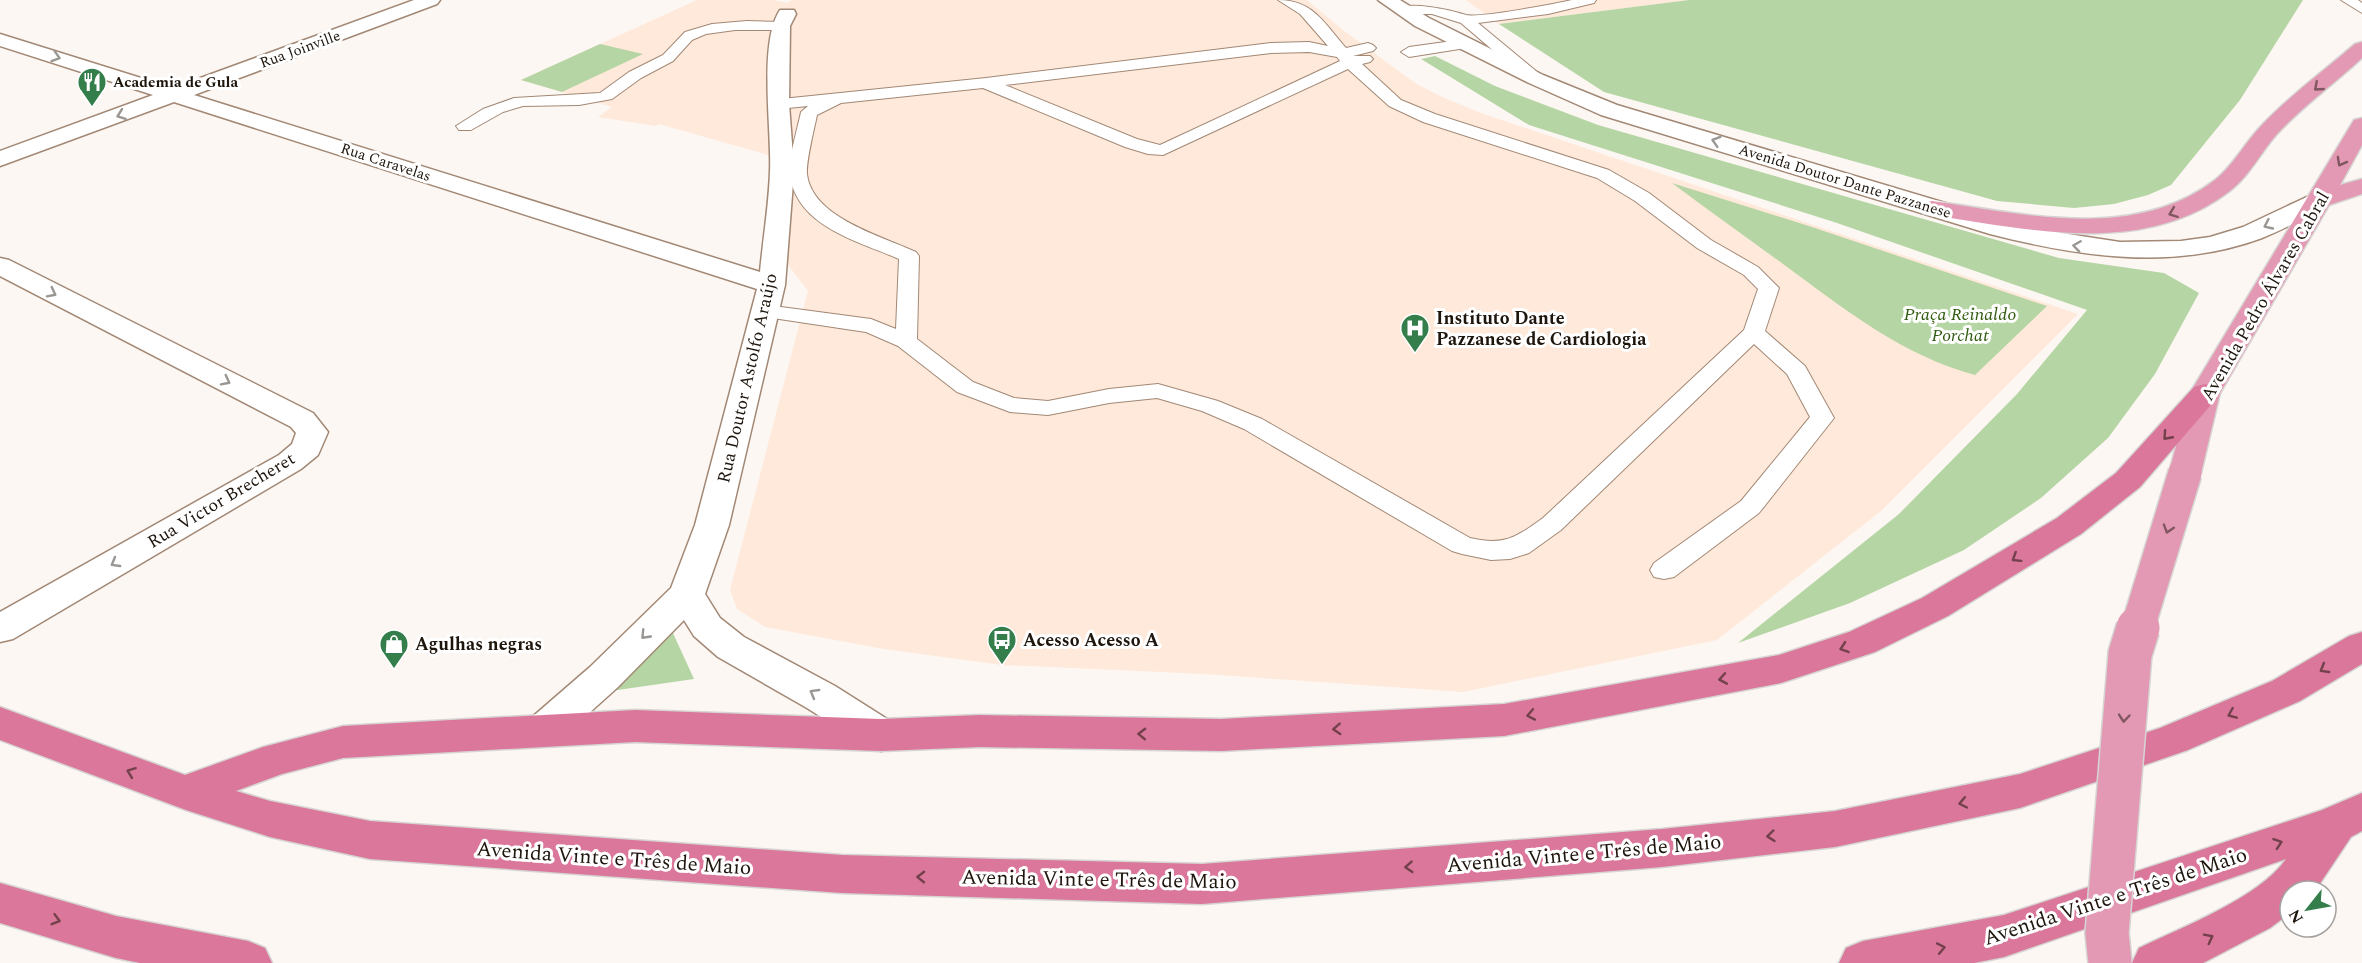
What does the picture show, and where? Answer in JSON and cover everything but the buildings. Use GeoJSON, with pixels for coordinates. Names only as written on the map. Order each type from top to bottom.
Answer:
{"type":"FeatureCollection","features":[{"type":"Feature","properties":{"kind":"highway"},"geometry":{"type":"LineString","coordinates":[[186,793],[244,768],[299,751],[343,742],[635,726],[881,735],[980,731],[1221,735],[1504,720],[1781,669],[1862,642],[1935,607],[2069,526],[2128,480],[2205,393]]}},
{"type":"Feature","properties":{"kind":"highway","name":"Avenida Vinte e Três de Maio"},"geometry":{"type":"LineString","coordinates":[[0,723],[186,793],[270,819],[370,840],[842,874],[1202,884],[1662,848],[1835,829],[2020,791],[2174,739],[2286,691],[2362,646]]}},
{"type":"Feature","properties":{"kind":"highway"},"geometry":{"type":"LineString","coordinates":[[2156,963],[2254,914],[2296,882],[2349,817]]}},
{"type":"Feature","properties":{"kind":"highway","name":"Avenida Vinte e Três de Maio"},"geometry":{"type":"LineString","coordinates":[[1863,963],[2004,936],[2349,817]]}},
{"type":"Feature","properties":{"kind":"highway"},"geometry":{"type":"LineString","coordinates":[[0,903],[116,937],[248,963]]}},
{"type":"Feature","properties":{"kind":"main road"},"geometry":{"type":"LineString","coordinates":[[1932,208],[2083,226],[2139,223],[2176,212],[2223,185],[2270,129],[2362,48]]}},
{"type":"Feature","properties":{"kind":"main road","name":"Avenida Pedro Álvares Cabral"},"geometry":{"type":"LineString","coordinates":[[2110,963],[2107,933],[2130,654],[2185,473],[2205,393],[2362,125]]}},
{"type":"Feature","properties":{"kind":"main road"},"geometry":{"type":"LineString","coordinates":[[2320,200],[2362,186]]}},
{"type":"Feature","properties":{"kind":"street","name":"Rua Joinville"},"geometry":{"type":"LineString","coordinates":[[0,159],[431,0]]}},
{"type":"Feature","properties":{"kind":"street","name":"Avenida Doutor Dante Pazzanese"},"geometry":{"type":"LineString","coordinates":[[1394,5],[1536,79],[1609,110],[1999,229],[2062,244],[2143,251],[2198,247],[2243,236],[2320,200]]}},
{"type":"Feature","properties":{"kind":"street","name":"Rua Doutor Astolfo Araújo"},"geometry":{"type":"LineString","coordinates":[[544,730],[604,677],[687,594],[712,525],[769,298],[782,170],[778,104],[784,20]]}},
{"type":"Feature","properties":{"kind":"street","name":"Rua Caravelas"},"geometry":{"type":"LineString","coordinates":[[0,40],[176,95],[769,298]]}},
{"type":"Feature","properties":{"kind":"street","name":"Rua Victor Brecheret"},"geometry":{"type":"LineString","coordinates":[[0,266],[302,420],[312,432],[307,448],[290,462],[0,629]]}},
{"type":"Feature","properties":{"kind":"street"},"geometry":{"type":"LineString","coordinates":[[687,594],[707,627],[731,647],[800,685],[881,735]]}},
{"type":"Feature","properties":{"kind":"lane"},"geometry":{"type":"LineString","coordinates":[[769,298],[871,326],[906,341],[965,387],[1010,405],[1048,408],[1110,396],[1158,391],[1210,406],[1253,424],[1462,545],[1492,553],[1512,551],[1523,546],[1552,524],[1754,332],[1769,288],[1751,271],[1704,244],[1642,197],[1603,174],[1429,118],[1395,103],[1346,57],[1305,11],[1285,0]]}},
{"type":"Feature","properties":{"kind":"lane"},"geometry":{"type":"LineString","coordinates":[[1466,20],[1548,10],[1588,0]]}},
{"type":"Feature","properties":{"kind":"lane"},"geometry":{"type":"LineString","coordinates":[[2348,0],[2362,9]]}},
{"type":"Feature","properties":{"kind":"lane"},"geometry":{"type":"LineString","coordinates":[[1394,5],[1446,12],[1466,20],[1536,79]]}},
{"type":"Feature","properties":{"kind":"lane"},"geometry":{"type":"LineString","coordinates":[[465,126],[506,104],[531,100],[579,102],[607,96],[618,90],[624,82],[673,54],[678,45],[690,36],[724,27],[784,20]]}},
{"type":"Feature","properties":{"kind":"lane"},"geometry":{"type":"LineString","coordinates":[[1457,39],[1403,47],[1457,39]]}},
{"type":"Feature","properties":{"kind":"lane"},"geometry":{"type":"LineString","coordinates":[[778,104],[986,83],[1272,48],[1309,47],[1346,57]]}},
{"type":"Feature","properties":{"kind":"lane"},"geometry":{"type":"LineString","coordinates":[[986,83],[1131,143],[1148,149],[1163,150],[1346,57],[1374,52]]}},
{"type":"Feature","properties":{"kind":"lane"},"geometry":{"type":"LineString","coordinates":[[837,98],[809,112],[798,174],[800,186],[806,199],[828,220],[909,256],[906,341]]}},
{"type":"Feature","properties":{"kind":"lane"},"geometry":{"type":"LineString","coordinates":[[1664,570],[1750,507],[1822,418],[1797,370],[1754,332]]}},
{"type":"Feature","properties":{"kind":"shaded area","name":"Instituto Dante Pazzanese de Cardiologia"},"geometry":{"type":"Polygon","coordinates":[[[697,0],[773,0],[787,3],[792,0],[1307,0],[1343,30],[1415,83],[1481,113],[2078,314],[1881,511],[1717,640],[1463,692],[1205,674],[1002,665],[884,649],[765,627],[737,609],[730,590],[808,291],[779,253],[775,157],[659,124],[656,126],[598,117],[612,107],[521,80],[697,0]]]}},
{"type":"Feature","properties":{"kind":"shaded area"},"geometry":{"type":"Polygon","coordinates":[[[1466,0],[1689,0],[1499,24],[1466,0]]]}},
{"type":"Feature","properties":{"kind":"green space"},"geometry":{"type":"Polygon","coordinates":[[[1689,0],[2303,0],[2240,100],[2171,185],[2148,195],[2114,204],[2074,208],[1997,201],[1604,92],[1499,24],[1689,0]]]}},
{"type":"Feature","properties":{"kind":"green space"},"geometry":{"type":"Polygon","coordinates":[[[600,44],[643,54],[562,92],[521,80],[600,44]]]}},
{"type":"Feature","properties":{"kind":"green space"},"geometry":{"type":"Polygon","coordinates":[[[1435,56],[1495,86],[1598,125],[2059,258],[2164,273],[2199,293],[2155,374],[2108,438],[2041,498],[1964,550],[1850,603],[1738,643],[1899,514],[2017,394],[2087,310],[1837,223],[1529,125],[1421,59],[1435,56]]]}},
{"type":"Feature","properties":{"kind":"green space","name":"Praça Reinaldo Porchat"},"geometry":{"type":"Polygon","coordinates":[[[1672,183],[1812,227],[2047,306],[1975,375],[1949,367],[1923,356],[1874,329],[1672,183]]]}},
{"type":"Feature","properties":{"kind":"green space"},"geometry":{"type":"Polygon","coordinates":[[[672,631],[694,679],[604,692],[672,631]]]}},
{"type":"Feature","properties":{"kind":"place","name":"Academia de Gula"},"geometry":{"type":"Point","coordinates":[92,108]}},
{"type":"Feature","properties":{"kind":"place","name":"Instituto Dante Pazzanese de Cardiologia"},"geometry":{"type":"Point","coordinates":[1415,354]}},
{"type":"Feature","properties":{"kind":"place","name":"Acesso Acesso A"},"geometry":{"type":"Point","coordinates":[1002,666]}},
{"type":"Feature","properties":{"kind":"place","name":"Agulhas negras"},"geometry":{"type":"Point","coordinates":[394,670]}}]}
